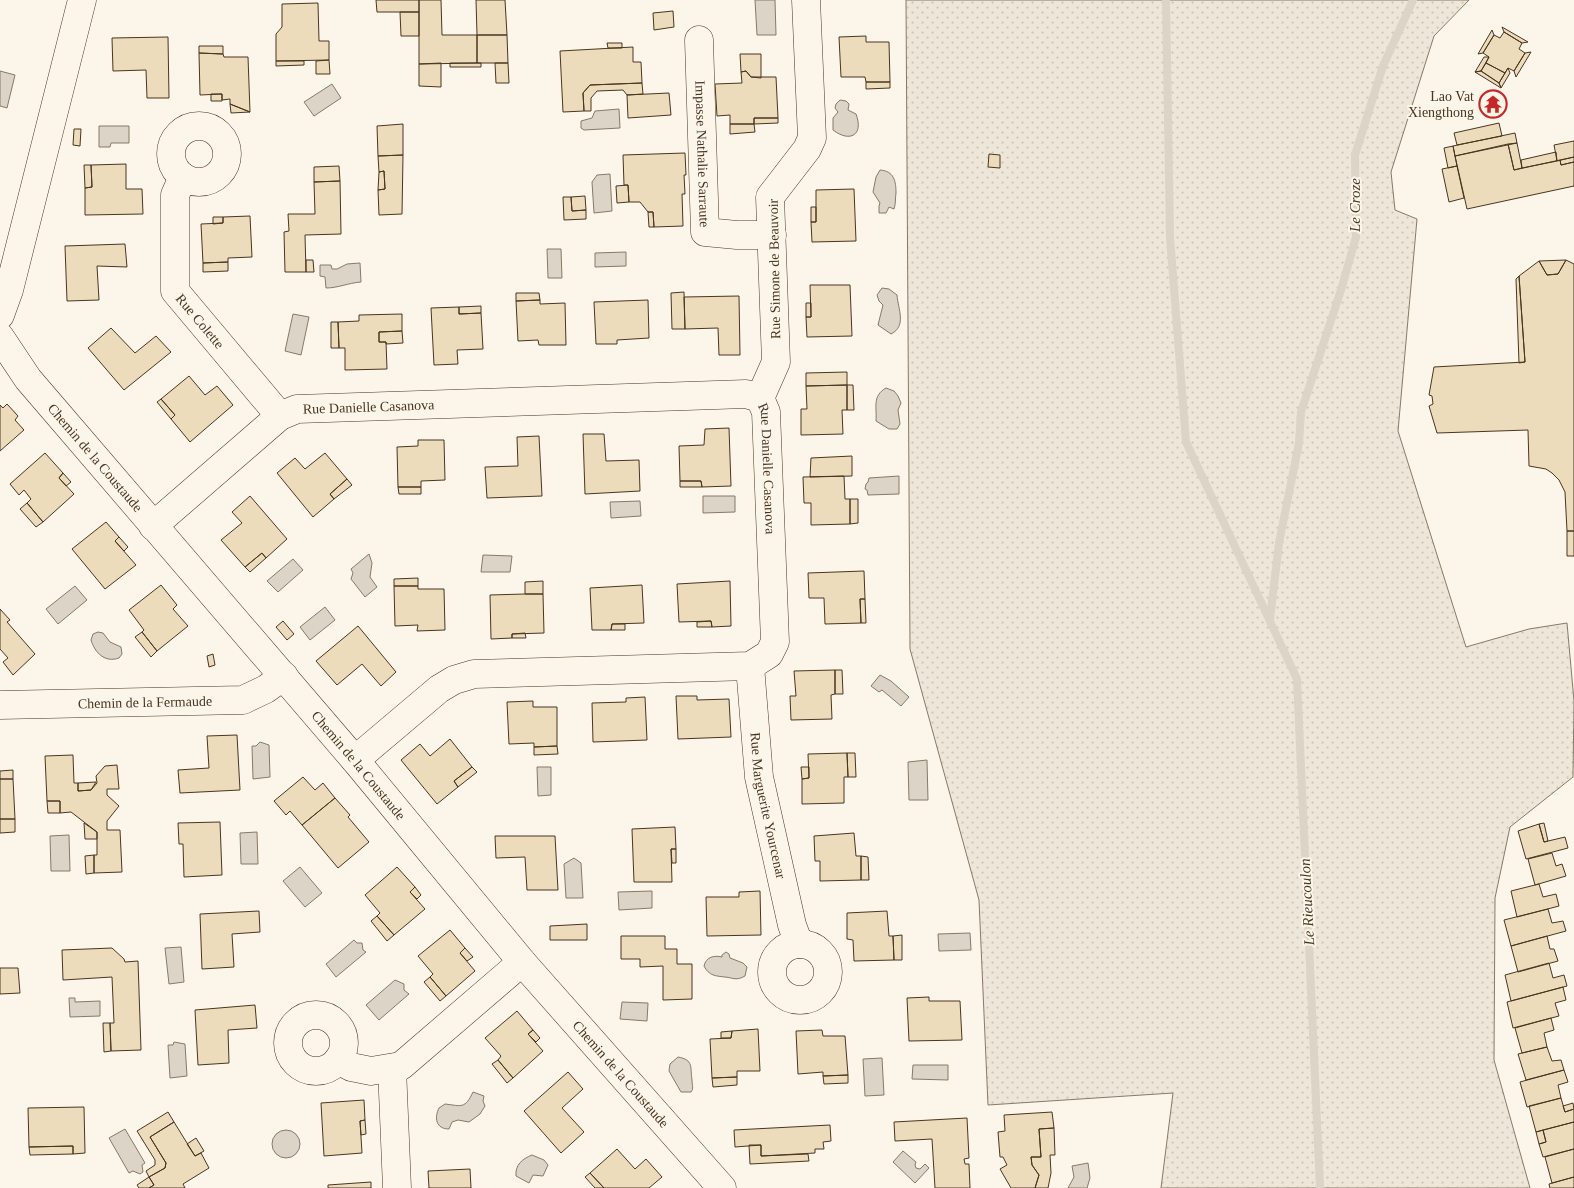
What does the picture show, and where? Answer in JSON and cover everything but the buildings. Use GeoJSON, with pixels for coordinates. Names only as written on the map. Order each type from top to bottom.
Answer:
{"type":"FeatureCollection","features":[{"type":"Feature","properties":{"kind":"street"},"geometry":{"type":"LineString","coordinates":[[0,315],[9,290],[82,0]]}},
{"type":"Feature","properties":{"kind":"street","name":"Rue Simone de Beauvoir"},"geometry":{"type":"LineString","coordinates":[[760,398],[776,362],[770,197],[807,149],[812,138],[806,0]]}},
{"type":"Feature","properties":{"kind":"street","name":"Impasse Nathalie Sarraute"},"geometry":{"type":"LineString","coordinates":[[699,40],[705,232],[736,235],[772,234]]}},
{"type":"Feature","properties":{"kind":"street","name":"Rue Colette"},"geometry":{"type":"LineString","coordinates":[[183,177],[175,195],[175,291],[280,416]]}},
{"type":"Feature","properties":{"kind":"street","name":"Chemin de la Coustaude"},"geometry":{"type":"LineString","coordinates":[[0,337],[28,379],[284,676],[522,962],[722,1188]]}},
{"type":"Feature","properties":{"kind":"street","name":"Rue Danielle Casanova"},"geometry":{"type":"LineString","coordinates":[[153,526],[280,416],[297,409],[746,394],[760,398],[766,412],[775,642],[769,654],[750,666]]}},
{"type":"Feature","properties":{"kind":"street"},"geometry":{"type":"LineString","coordinates":[[355,760],[439,690],[454,680],[474,674],[750,666]]}},
{"type":"Feature","properties":{"kind":"street","name":"Rue Marguerite Yourcenar"},"geometry":{"type":"LineString","coordinates":[[750,666],[759,777],[792,924],[799,944]]}},
{"type":"Feature","properties":{"kind":"street","name":"Chemin de la Fermaude"},"geometry":{"type":"LineString","coordinates":[[0,705],[243,700],[266,689],[284,676]]}},
{"type":"Feature","properties":{"kind":"street"},"geometry":{"type":"LineString","coordinates":[[338,1060],[351,1067],[371,1071],[401,1066],[522,962]]}},
{"type":"Feature","properties":{"kind":"street"},"geometry":{"type":"LineString","coordinates":[[392,1068],[397,1188]]}},
{"type":"Feature","properties":{"kind":"shaded area"},"geometry":{"type":"Polygon","coordinates":[[[755,0],[775,0],[776,35],[757,35],[755,0]]]}},
{"type":"Feature","properties":{"kind":"shaded area"},"geometry":{"type":"Polygon","coordinates":[[[906,0],[1469,0],[1434,36],[1391,172],[1395,210],[1417,219],[1398,431],[1466,647],[1529,629],[1567,623],[1574,701],[1573,777],[1510,827],[1495,898],[1494,1060],[1530,1188],[1161,1188],[1173,1093],[988,1105],[979,900],[910,649],[906,0]]]}},
{"type":"Feature","properties":{"kind":"shaded area"},"geometry":{"type":"Polygon","coordinates":[[[0,71],[15,75],[7,108],[0,106],[0,71]]]}},
{"type":"Feature","properties":{"kind":"shaded area"},"geometry":{"type":"Polygon","coordinates":[[[332,84],[341,98],[314,116],[304,102],[332,84]]]}},
{"type":"Feature","properties":{"kind":"shaded area"},"geometry":{"type":"Polygon","coordinates":[[[840,100],[846,101],[849,104],[848,110],[856,114],[858,127],[854,135],[845,136],[833,130],[833,118],[838,112],[835,108],[840,100]]]}},
{"type":"Feature","properties":{"kind":"shaded area"},"geometry":{"type":"Polygon","coordinates":[[[619,109],[620,128],[584,130],[581,128],[581,121],[592,118],[595,111],[619,109]]]}},
{"type":"Feature","properties":{"kind":"shaded area"},"geometry":{"type":"Polygon","coordinates":[[[99,126],[129,126],[129,143],[111,143],[110,147],[99,147],[99,126]]]}},
{"type":"Feature","properties":{"kind":"shaded area"},"geometry":{"type":"Polygon","coordinates":[[[880,170],[888,172],[893,177],[895,184],[894,209],[889,207],[886,213],[879,213],[880,203],[873,192],[876,177],[880,170]]]}},
{"type":"Feature","properties":{"kind":"shaded area"},"geometry":{"type":"Polygon","coordinates":[[[610,174],[612,211],[594,213],[592,182],[597,175],[610,174]]]}},
{"type":"Feature","properties":{"kind":"shaded area"},"geometry":{"type":"Polygon","coordinates":[[[547,249],[561,249],[562,278],[548,278],[547,249]]]}},
{"type":"Feature","properties":{"kind":"shaded area"},"geometry":{"type":"Polygon","coordinates":[[[626,252],[626,266],[595,267],[595,253],[626,252]]]}},
{"type":"Feature","properties":{"kind":"shaded area"},"geometry":{"type":"Polygon","coordinates":[[[360,263],[361,282],[326,288],[325,277],[320,276],[320,265],[331,265],[332,269],[337,269],[347,264],[360,263]]]}},
{"type":"Feature","properties":{"kind":"shaded area"},"geometry":{"type":"Polygon","coordinates":[[[882,288],[889,289],[897,295],[900,322],[896,331],[891,334],[878,325],[883,305],[877,295],[882,288]]]}},
{"type":"Feature","properties":{"kind":"shaded area"},"geometry":{"type":"Polygon","coordinates":[[[293,314],[309,317],[301,355],[285,351],[293,314]]]}},
{"type":"Feature","properties":{"kind":"shaded area"},"geometry":{"type":"Polygon","coordinates":[[[886,388],[894,391],[901,403],[898,410],[900,424],[897,429],[889,429],[876,421],[877,398],[886,388]]]}},
{"type":"Feature","properties":{"kind":"shaded area"},"geometry":{"type":"Polygon","coordinates":[[[899,476],[899,494],[868,495],[865,489],[869,478],[899,476]]]}},
{"type":"Feature","properties":{"kind":"shaded area"},"geometry":{"type":"Polygon","coordinates":[[[703,496],[735,496],[735,512],[703,513],[703,496]]]}},
{"type":"Feature","properties":{"kind":"shaded area"},"geometry":{"type":"Polygon","coordinates":[[[640,501],[641,516],[611,518],[610,502],[640,501]]]}},
{"type":"Feature","properties":{"kind":"shaded area"},"geometry":{"type":"Polygon","coordinates":[[[369,554],[372,563],[370,577],[377,587],[365,597],[351,579],[353,573],[351,569],[369,554]]]}},
{"type":"Feature","properties":{"kind":"shaded area"},"geometry":{"type":"Polygon","coordinates":[[[483,555],[512,556],[510,572],[481,572],[483,555]]]}},
{"type":"Feature","properties":{"kind":"shaded area"},"geometry":{"type":"Polygon","coordinates":[[[293,559],[303,570],[278,592],[267,581],[293,559]]]}},
{"type":"Feature","properties":{"kind":"shaded area"},"geometry":{"type":"Polygon","coordinates":[[[75,586],[87,600],[58,624],[46,609],[75,586]]]}},
{"type":"Feature","properties":{"kind":"shaded area"},"geometry":{"type":"Polygon","coordinates":[[[325,607],[335,620],[310,640],[300,627],[325,607]]]}},
{"type":"Feature","properties":{"kind":"shaded area"},"geometry":{"type":"Polygon","coordinates":[[[103,633],[110,642],[121,647],[122,654],[119,658],[109,659],[98,653],[91,640],[93,634],[103,633]]]}},
{"type":"Feature","properties":{"kind":"shaded area"},"geometry":{"type":"Polygon","coordinates":[[[880,675],[891,681],[909,697],[901,706],[882,690],[879,692],[871,686],[880,675]]]}},
{"type":"Feature","properties":{"kind":"shaded area"},"geometry":{"type":"Polygon","coordinates":[[[260,742],[269,745],[270,777],[253,779],[252,746],[256,746],[260,742]]]}},
{"type":"Feature","properties":{"kind":"shaded area"},"geometry":{"type":"Polygon","coordinates":[[[927,760],[928,800],[909,800],[908,762],[927,760]]]}},
{"type":"Feature","properties":{"kind":"shaded area"},"geometry":{"type":"Polygon","coordinates":[[[537,767],[551,767],[551,795],[538,796],[537,767]]]}},
{"type":"Feature","properties":{"kind":"shaded area"},"geometry":{"type":"Polygon","coordinates":[[[257,832],[258,864],[241,864],[240,833],[257,832]]]}},
{"type":"Feature","properties":{"kind":"shaded area"},"geometry":{"type":"Polygon","coordinates":[[[69,835],[70,871],[51,871],[50,836],[69,835]]]}},
{"type":"Feature","properties":{"kind":"shaded area"},"geometry":{"type":"Polygon","coordinates":[[[574,858],[581,863],[583,898],[566,898],[564,864],[574,858]]]}},
{"type":"Feature","properties":{"kind":"shaded area"},"geometry":{"type":"Polygon","coordinates":[[[300,867],[322,893],[305,907],[283,881],[300,867]]]}},
{"type":"Feature","properties":{"kind":"shaded area"},"geometry":{"type":"Polygon","coordinates":[[[652,891],[652,908],[619,910],[618,892],[652,891]]]}},
{"type":"Feature","properties":{"kind":"shaded area"},"geometry":{"type":"Polygon","coordinates":[[[970,933],[971,950],[939,951],[938,934],[970,933]]]}},
{"type":"Feature","properties":{"kind":"shaded area"},"geometry":{"type":"Polygon","coordinates":[[[354,940],[357,943],[362,943],[363,950],[366,952],[336,977],[326,964],[354,940]]]}},
{"type":"Feature","properties":{"kind":"shaded area"},"geometry":{"type":"Polygon","coordinates":[[[181,947],[184,982],[169,984],[165,948],[181,947]]]}},
{"type":"Feature","properties":{"kind":"shaded area"},"geometry":{"type":"Polygon","coordinates":[[[726,952],[730,958],[743,963],[747,967],[745,976],[737,979],[713,975],[706,969],[704,966],[708,959],[716,956],[722,957],[726,952]]]}},
{"type":"Feature","properties":{"kind":"shaded area"},"geometry":{"type":"Polygon","coordinates":[[[395,980],[404,984],[404,990],[409,994],[379,1020],[366,1005],[395,980]]]}},
{"type":"Feature","properties":{"kind":"shaded area"},"geometry":{"type":"Polygon","coordinates":[[[69,998],[75,998],[75,1002],[100,1001],[100,1016],[70,1017],[69,998]]]}},
{"type":"Feature","properties":{"kind":"shaded area"},"geometry":{"type":"Polygon","coordinates":[[[622,1002],[648,1003],[647,1021],[620,1019],[622,1002]]]}},
{"type":"Feature","properties":{"kind":"shaded area"},"geometry":{"type":"Polygon","coordinates":[[[174,1042],[185,1044],[187,1076],[170,1078],[168,1045],[173,1045],[174,1042]]]}},
{"type":"Feature","properties":{"kind":"shaded area"},"geometry":{"type":"Polygon","coordinates":[[[678,1057],[689,1062],[693,1087],[691,1092],[681,1092],[669,1071],[670,1064],[678,1057]]]}},
{"type":"Feature","properties":{"kind":"shaded area"},"geometry":{"type":"Polygon","coordinates":[[[882,1058],[884,1095],[865,1096],[863,1059],[882,1058]]]}},
{"type":"Feature","properties":{"kind":"shaded area"},"geometry":{"type":"Polygon","coordinates":[[[913,1065],[948,1065],[948,1080],[912,1079],[913,1065]]]}},
{"type":"Feature","properties":{"kind":"shaded area"},"geometry":{"type":"Polygon","coordinates":[[[473,1092],[484,1096],[485,1106],[480,1114],[469,1122],[458,1120],[452,1122],[449,1129],[441,1127],[437,1122],[439,1108],[445,1104],[465,1104],[473,1092]]]}},
{"type":"Feature","properties":{"kind":"shaded area"},"geometry":{"type":"Polygon","coordinates":[[[125,1129],[145,1163],[142,1165],[143,1172],[140,1174],[133,1171],[129,1173],[109,1138],[125,1129]]]}},
{"type":"Feature","properties":{"kind":"shaded area"},"geometry":{"type":"Polygon","coordinates":[[[286,1130],[296,1134],[300,1144],[296,1154],[286,1158],[276,1154],[272,1144],[276,1134],[286,1130]]]}},
{"type":"Feature","properties":{"kind":"shaded area"},"geometry":{"type":"Polygon","coordinates":[[[903,1151],[916,1162],[916,1168],[920,1169],[925,1164],[929,1168],[915,1183],[893,1162],[903,1151]]]}},
{"type":"Feature","properties":{"kind":"shaded area"},"geometry":{"type":"Polygon","coordinates":[[[532,1155],[544,1160],[548,1165],[543,1176],[533,1175],[529,1183],[516,1176],[516,1172],[520,1163],[532,1155]]]}},
{"type":"Feature","properties":{"kind":"shaded area"},"geometry":{"type":"Polygon","coordinates":[[[1088,1163],[1090,1178],[1087,1188],[1068,1188],[1074,1177],[1072,1166],[1088,1163]]]}},
{"type":"Feature","properties":{"kind":"waterway","name":"Le Rieucoulon"},"geometry":{"type":"LineString","coordinates":[[1166,0],[1170,237],[1186,442],[1297,679],[1320,1188]]}},
{"type":"Feature","properties":{"kind":"waterway","name":"Le Croze"},"geometry":{"type":"LineString","coordinates":[[1270,619],[1279,543],[1299,443],[1301,412],[1341,290],[1356,237],[1355,155],[1383,66],[1413,0]]}},
{"type":"Feature","properties":{"kind":"place","name":"Lao Vat Xiengthong"},"geometry":{"type":"Point","coordinates":[1493,104]}}]}
